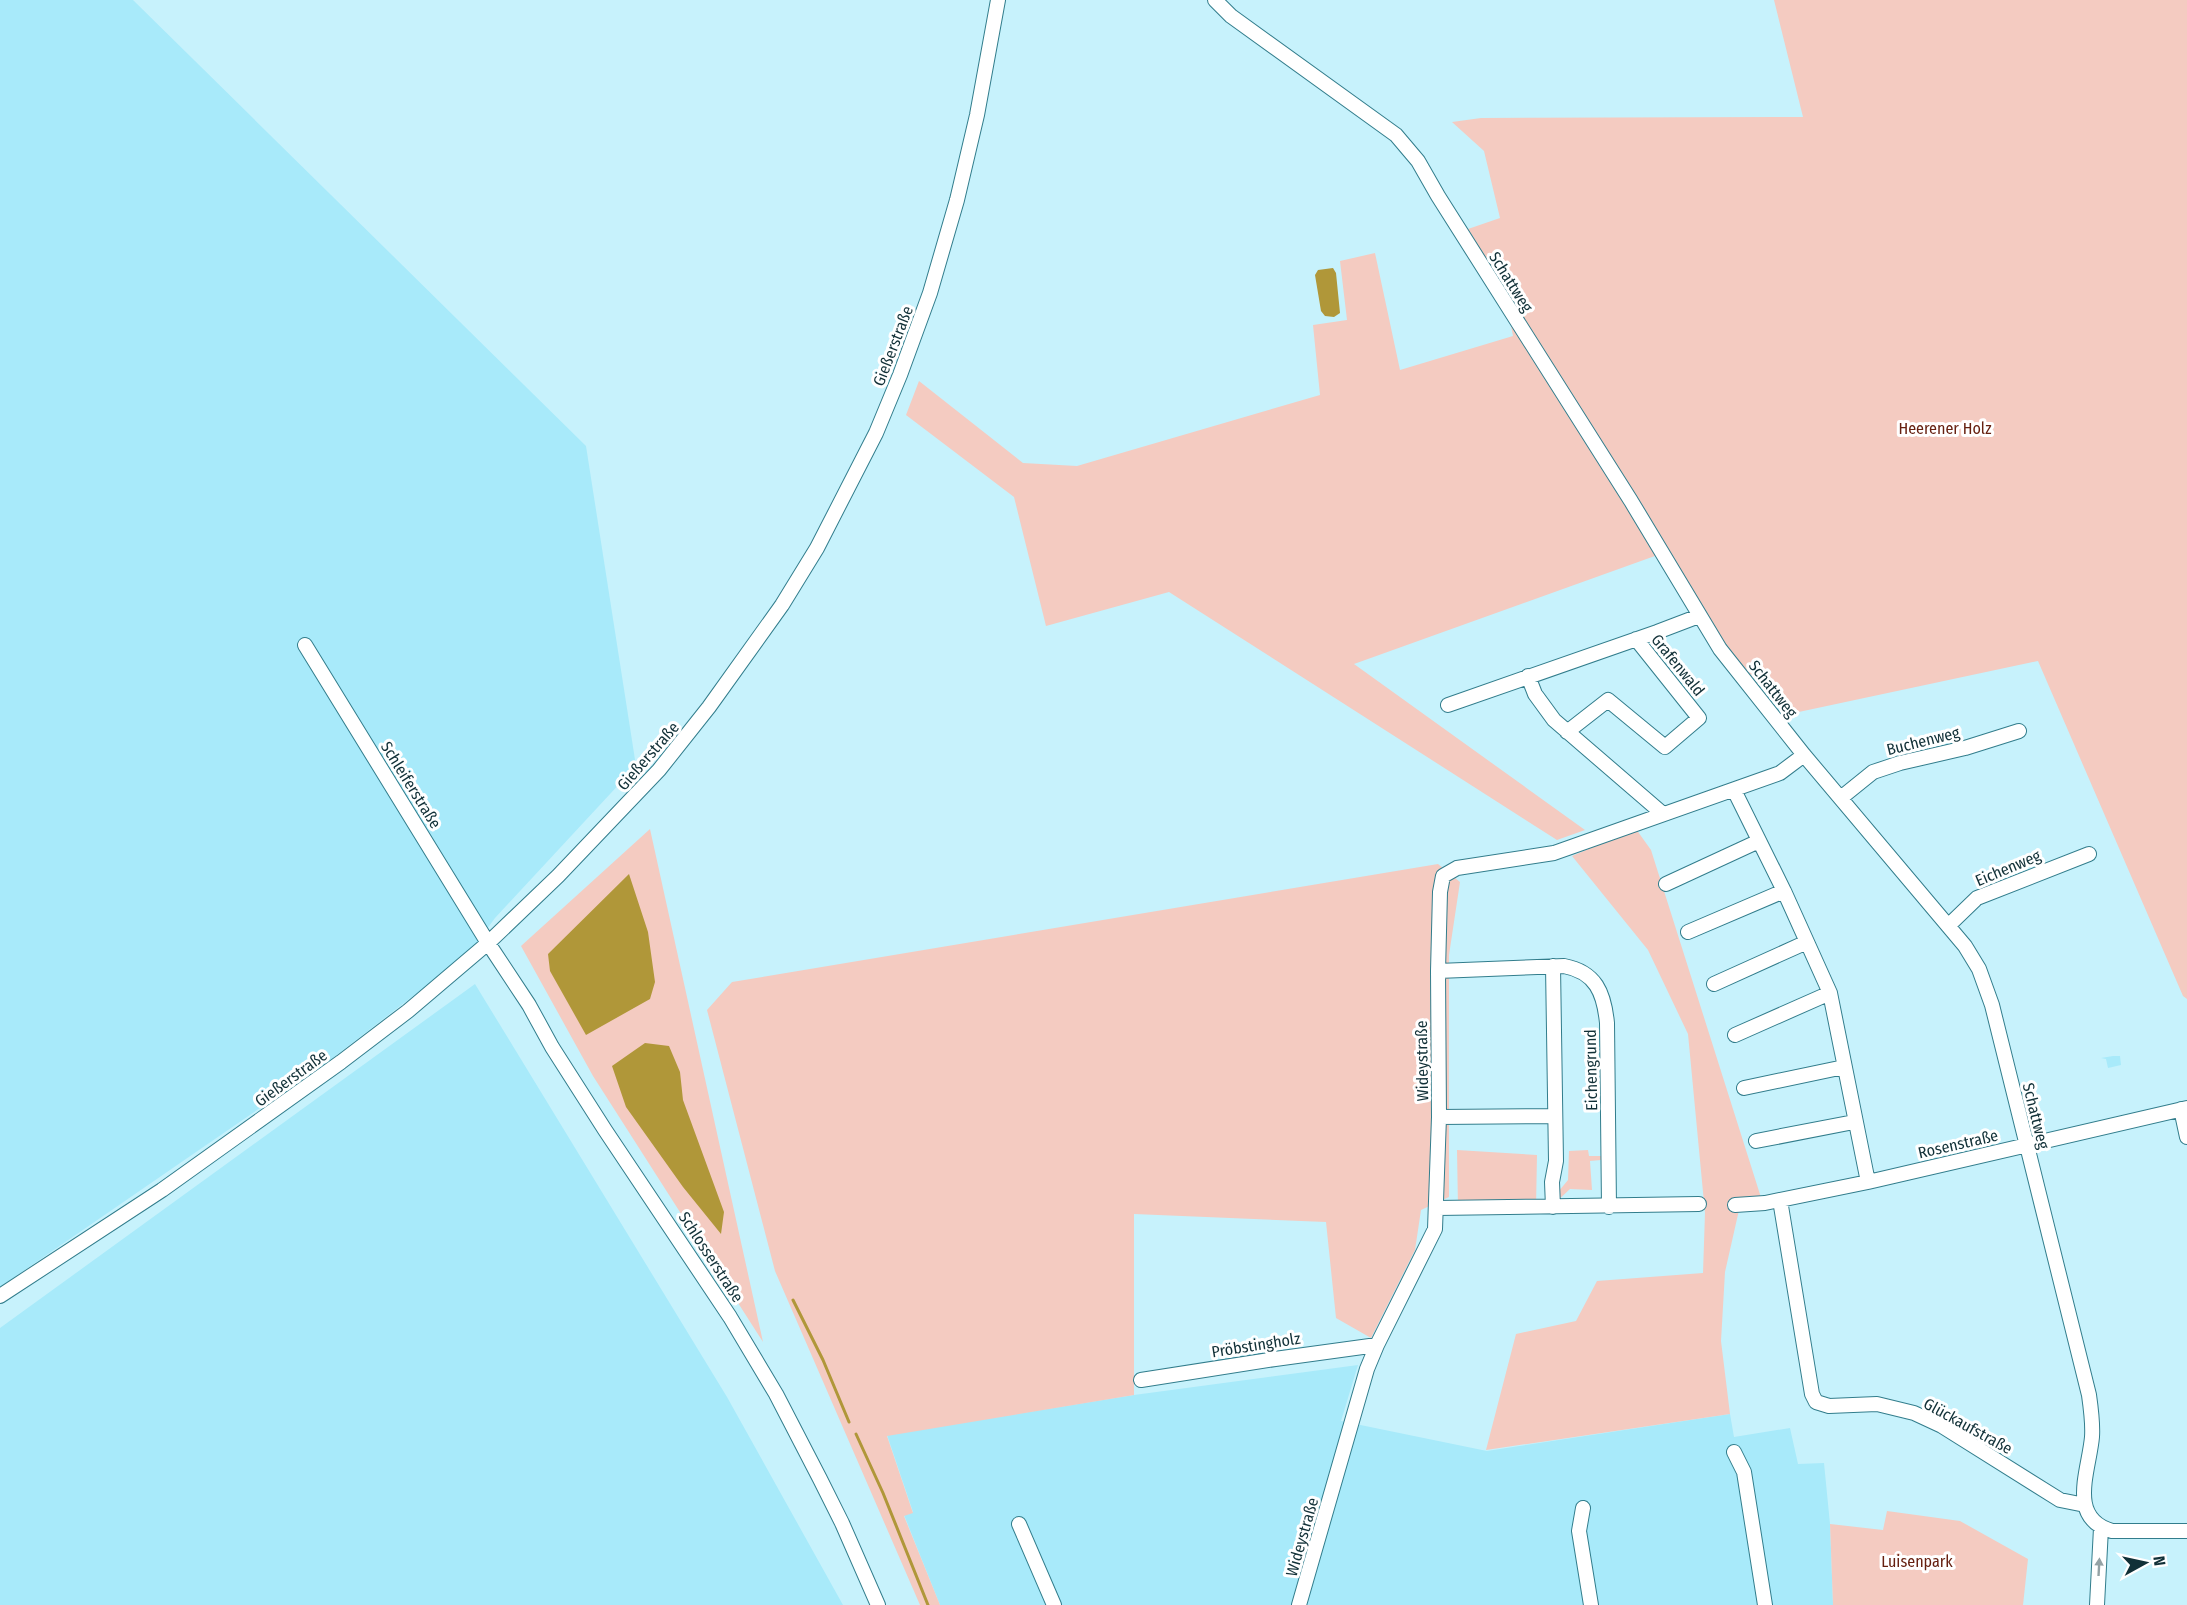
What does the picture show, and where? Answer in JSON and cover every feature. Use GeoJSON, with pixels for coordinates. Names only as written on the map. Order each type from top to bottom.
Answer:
{"type":"FeatureCollection","features":[{"type":"Feature","properties":{"kind":"street","name":"Gießerstraße"},"geometry":{"type":"LineString","coordinates":[[0,1296],[162,1190],[341,1062],[408,1011],[488,943],[566,868],[645,786],[676,750],[743,662],[782,605],[822,538],[876,433],[930,293],[957,200],[978,115],[998,0]]}},
{"type":"Feature","properties":{"kind":"street","name":"Schattweg"},"geometry":{"type":"LineString","coordinates":[[1215,0],[1231,16],[1396,135],[1418,161],[1631,501],[1720,649],[1804,755],[1842,797],[1965,946],[1985,984],[2089,1395],[2092,1436],[2084,1494],[2085,1504]]}},
{"type":"Feature","properties":{"kind":"street","name":"Grafenwald"},"geometry":{"type":"LineString","coordinates":[[1448,705],[1699,616]]}},
{"type":"Feature","properties":{"kind":"street","name":"Grafenwald"},"geometry":{"type":"LineString","coordinates":[[1567,732],[1608,700],[1665,747],[1699,718],[1636,639]]}},
{"type":"Feature","properties":{"kind":"street","name":"Schleiferstraße"},"geometry":{"type":"LineString","coordinates":[[305,645],[488,943]]}},
{"type":"Feature","properties":{"kind":"street"},"geometry":{"type":"LineString","coordinates":[[1528,676],[1543,707],[1567,732],[1663,814]]}},
{"type":"Feature","properties":{"kind":"street","name":"Buchenweg"},"geometry":{"type":"LineString","coordinates":[[1842,797],[1873,772],[2019,731]]}},
{"type":"Feature","properties":{"kind":"street","name":"Wideystraße"},"geometry":{"type":"LineString","coordinates":[[1299,1605],[1367,1369],[1435,1229],[1439,1117],[1438,971],[1440,892],[1443,876],[1457,868],[1554,853],[1780,772],[1804,755]]}},
{"type":"Feature","properties":{"kind":"street"},"geometry":{"type":"LineString","coordinates":[[1734,790],[1784,891],[1830,993],[1854,1122],[1868,1182]]}},
{"type":"Feature","properties":{"kind":"street"},"geometry":{"type":"LineString","coordinates":[[1666,884],[1759,841]]}},
{"type":"Feature","properties":{"kind":"street","name":"Eichenweg"},"geometry":{"type":"LineString","coordinates":[[1948,926],[1977,898],[2089,854]]}},
{"type":"Feature","properties":{"kind":"street"},"geometry":{"type":"LineString","coordinates":[[1688,932],[1784,891]]}},
{"type":"Feature","properties":{"kind":"street"},"geometry":{"type":"LineString","coordinates":[[1714,984],[1807,942]]}},
{"type":"Feature","properties":{"kind":"street","name":"Schlosserstraße"},"geometry":{"type":"LineString","coordinates":[[488,943],[605,1130],[682,1242],[746,1343],[842,1522],[878,1605]]}},
{"type":"Feature","properties":{"kind":"street"},"geometry":{"type":"LineString","coordinates":[[1553,966],[1556,1161],[1551,1182],[1553,1207]]}},
{"type":"Feature","properties":{"kind":"street","name":"Eichengrund"},"geometry":{"type":"LineString","coordinates":[[1438,971],[1553,966],[1577,969],[1596,983],[1606,1009],[1609,1207]]}},
{"type":"Feature","properties":{"kind":"street"},"geometry":{"type":"LineString","coordinates":[[1735,1035],[1830,993]]}},
{"type":"Feature","properties":{"kind":"street"},"geometry":{"type":"LineString","coordinates":[[1744,1088],[1844,1068]]}},
{"type":"Feature","properties":{"kind":"street"},"geometry":{"type":"LineString","coordinates":[[2184,1109],[2187,1137]]}},
{"type":"Feature","properties":{"kind":"street","name":"Rosenstraße"},"geometry":{"type":"LineString","coordinates":[[1735,1204],[1780,1200],[1868,1182],[2184,1109]]}},
{"type":"Feature","properties":{"kind":"street"},"geometry":{"type":"LineString","coordinates":[[1439,1117],[1555,1116]]}},
{"type":"Feature","properties":{"kind":"street"},"geometry":{"type":"LineString","coordinates":[[1756,1141],[1854,1122]]}},
{"type":"Feature","properties":{"kind":"street","name":"Glückaufstraße"},"geometry":{"type":"LineString","coordinates":[[1780,1200],[1812,1394],[1816,1402],[1829,1406],[1877,1404],[1914,1413],[1942,1426],[2060,1500],[2085,1504]]}},
{"type":"Feature","properties":{"kind":"street"},"geometry":{"type":"LineString","coordinates":[[1437,1208],[1699,1204]]}},
{"type":"Feature","properties":{"kind":"street","name":"Pröbstingholz"},"geometry":{"type":"LineString","coordinates":[[1141,1380],[1377,1345]]}},
{"type":"Feature","properties":{"kind":"street"},"geometry":{"type":"LineString","coordinates":[[1734,1452],[1744,1472],[1762,1605]]}},
{"type":"Feature","properties":{"kind":"street"},"geometry":{"type":"LineString","coordinates":[[2085,1504],[2089,1517],[2101,1528],[2126,1532],[2187,1531]]}},
{"type":"Feature","properties":{"kind":"street"},"geometry":{"type":"LineString","coordinates":[[1583,1508],[1579,1531],[1591,1605]]}},
{"type":"Feature","properties":{"kind":"street"},"geometry":{"type":"LineString","coordinates":[[1019,1524],[1054,1605]]}},
{"type":"Feature","properties":{"kind":"street"},"geometry":{"type":"LineString","coordinates":[[2097,1605],[2101,1528]]}},
{"type":"Feature","properties":{"kind":"shaded area"},"geometry":{"type":"Polygon","coordinates":[[[0,0],[133,0],[586,446],[636,766],[495,918],[470,952],[334,1057],[0,1287],[0,0]]]}},
{"type":"Feature","properties":{"kind":"shaded area"},"geometry":{"type":"Polygon","coordinates":[[[1333,268],[1336,273],[1340,313],[1334,317],[1325,316],[1321,311],[1315,275],[1318,270],[1333,268]]]}},
{"type":"Feature","properties":{"kind":"shaded area"},"geometry":{"type":"Polygon","coordinates":[[[629,874],[648,932],[655,982],[650,999],[586,1035],[550,971],[548,954],[629,874]]]}},
{"type":"Feature","properties":{"kind":"shaded area"},"geometry":{"type":"Polygon","coordinates":[[[475,984],[727,1397],[843,1605],[0,1605],[0,1328],[475,984]]]}},
{"type":"Feature","properties":{"kind":"shaded area"},"geometry":{"type":"Polygon","coordinates":[[[645,1043],[669,1046],[680,1072],[683,1100],[724,1212],[721,1234],[683,1187],[626,1107],[612,1066],[645,1043]]]}},
{"type":"Feature","properties":{"kind":"shaded area"},"geometry":{"type":"Polygon","coordinates":[[[2120,1056],[2121,1065],[2108,1068],[2106,1059],[2101,1058],[2120,1056]]]}},
{"type":"Feature","properties":{"kind":"shaded area"},"geometry":{"type":"Polygon","coordinates":[[[1358,1365],[1341,1421],[1487,1451],[1730,1414],[1734,1437],[1790,1428],[1798,1464],[1824,1463],[1830,1524],[1833,1605],[940,1605],[904,1515],[913,1512],[887,1435],[1134,1395],[1358,1365]]]}},
{"type":"Feature","properties":{"kind":"green space","name":"Heerener Holz"},"geometry":{"type":"Polygon","coordinates":[[[1774,0],[2187,0],[2187,999],[2183,996],[2038,661],[1784,714],[1734,655],[1704,614],[1666,552],[1354,664],[1585,830],[1557,840],[1169,592],[1046,626],[1014,497],[906,415],[919,381],[1023,463],[1077,466],[1320,395],[1313,325],[1347,320],[1340,261],[1375,253],[1400,370],[1513,336],[1504,290],[1468,229],[1500,218],[1484,151],[1452,122],[1481,118],[1803,117],[1774,0]]]}},
{"type":"Feature","properties":{"kind":"green space"},"geometry":{"type":"Polygon","coordinates":[[[650,829],[763,1342],[593,1076],[521,946],[650,829]]]}},
{"type":"Feature","properties":{"kind":"green space"},"geometry":{"type":"Polygon","coordinates":[[[1636,829],[1651,850],[1764,1207],[1739,1210],[1725,1272],[1721,1341],[1730,1414],[1486,1450],[1516,1334],[1576,1321],[1597,1281],[1703,1273],[1705,1213],[1688,1034],[1648,950],[1572,856],[1636,829]]]}},
{"type":"Feature","properties":{"kind":"green space"},"geometry":{"type":"Polygon","coordinates":[[[1438,864],[1460,882],[1449,955],[1449,1197],[1421,1210],[1415,1250],[1371,1338],[1336,1318],[1326,1222],[1134,1214],[1134,1395],[887,1436],[913,1513],[904,1516],[940,1605],[920,1605],[775,1271],[707,1010],[732,982],[1438,864]]]}},
{"type":"Feature","properties":{"kind":"green space"},"geometry":{"type":"Polygon","coordinates":[[[1457,1150],[1537,1155],[1536,1207],[1458,1208],[1457,1150]]]}},
{"type":"Feature","properties":{"kind":"green space"},"geometry":{"type":"Polygon","coordinates":[[[1588,1150],[1589,1156],[1601,1156],[1601,1160],[1590,1161],[1592,1190],[1570,1189],[1555,1203],[1554,1197],[1568,1180],[1569,1151],[1588,1150]]]}},
{"type":"Feature","properties":{"kind":"green space","name":"Luisenpark"},"geometry":{"type":"Polygon","coordinates":[[[1887,1511],[1960,1521],[2028,1559],[2023,1605],[1833,1605],[1830,1524],[1883,1530],[1887,1511]]]}},
{"type":"Feature","properties":{"kind":"waterway"},"geometry":{"type":"LineString","coordinates":[[793,1300],[823,1360],[849,1422]]}},
{"type":"Feature","properties":{"kind":"waterway"},"geometry":{"type":"LineString","coordinates":[[856,1434],[883,1493],[928,1605]]}}]}
